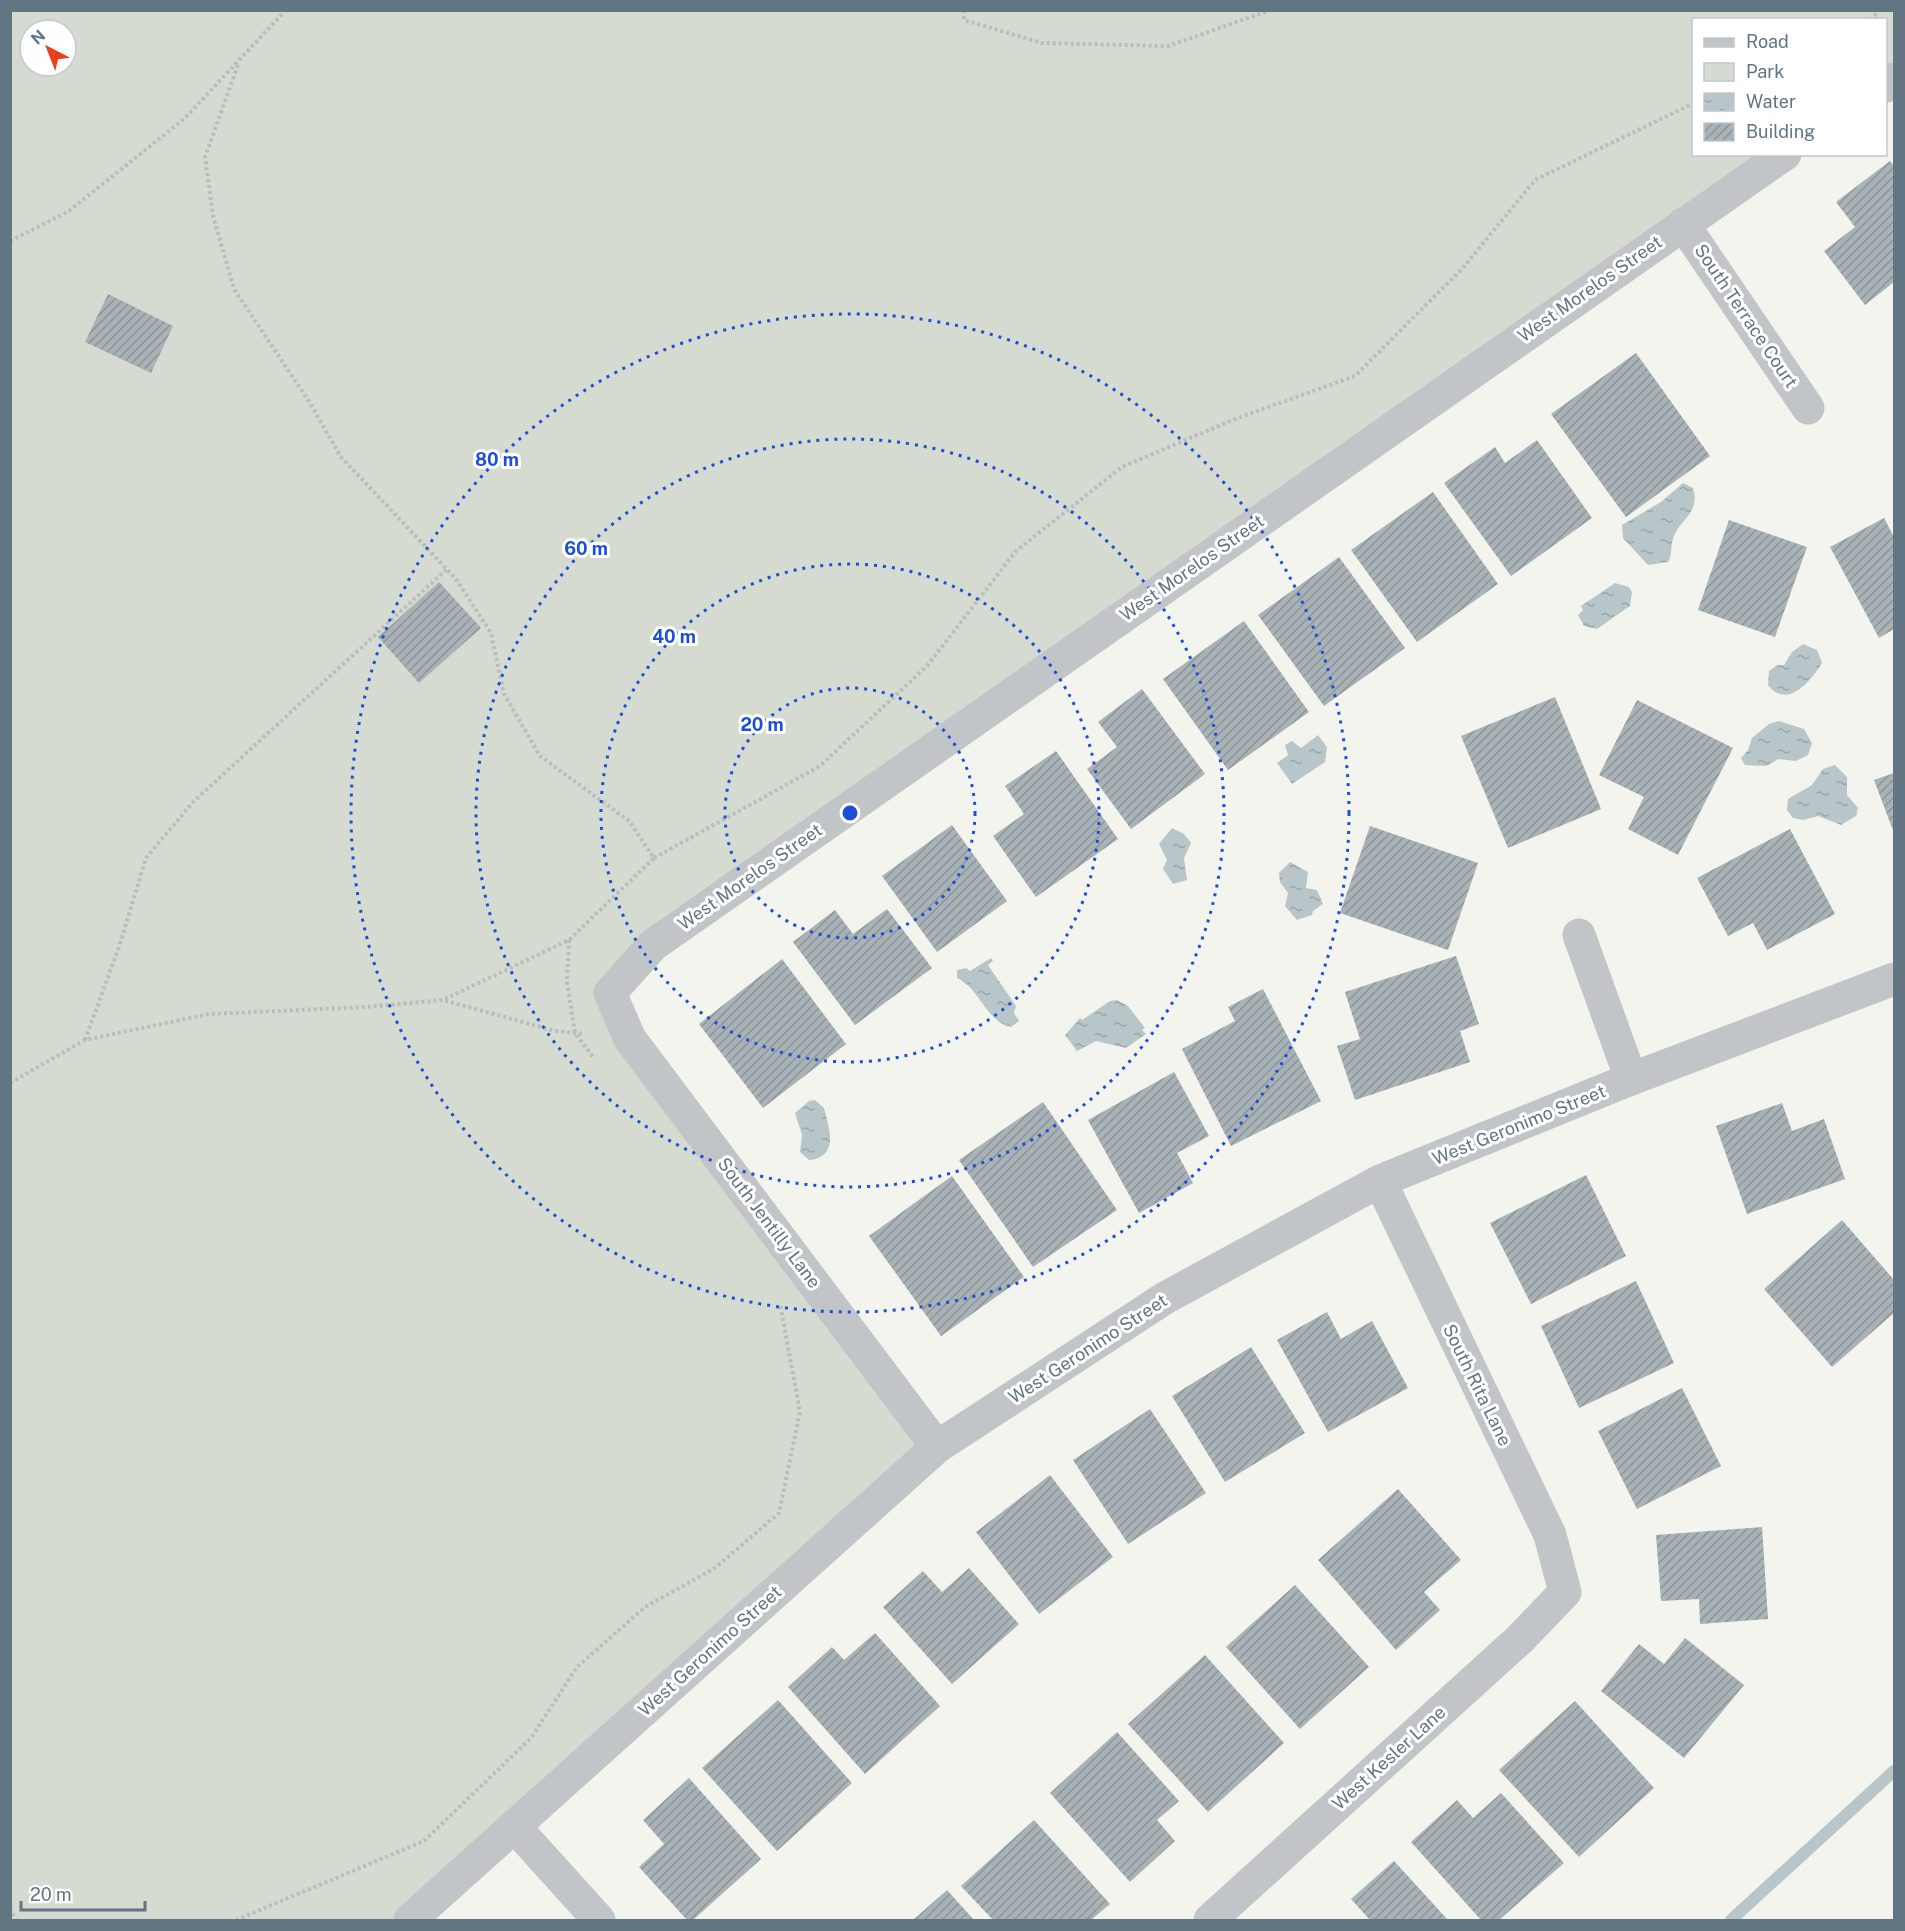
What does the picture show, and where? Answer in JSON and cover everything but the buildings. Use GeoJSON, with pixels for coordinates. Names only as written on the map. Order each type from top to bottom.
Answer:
{"type":"FeatureCollection","features":[{"type":"Feature","properties":{"kind":"street","name":"West Morelos Street"},"geometry":{"type":"LineString","coordinates":[[610,993],[653,945],[1782,156]]}},
{"type":"Feature","properties":{"kind":"street","name":"South Terrace Court"},"geometry":{"type":"LineString","coordinates":[[1683,224],[1809,408]]}},
{"type":"Feature","properties":{"kind":"street"},"geometry":{"type":"LineString","coordinates":[[1579,935],[1631,1079]]}},
{"type":"Feature","properties":{"kind":"street","name":"West Geronimo Street"},"geometry":{"type":"LineString","coordinates":[[410,1920],[937,1447],[1165,1298],[1380,1181],[1631,1079],[1894,979]]}},
{"type":"Feature","properties":{"kind":"street","name":"South Jentilly Lane"},"geometry":{"type":"LineString","coordinates":[[610,993],[630,1039],[937,1447]]}},
{"type":"Feature","properties":{"kind":"street","name":"South Rita Lane"},"geometry":{"type":"LineString","coordinates":[[1380,1181],[1550,1535],[1565,1592]]}},
{"type":"Feature","properties":{"kind":"street","name":"West Kesler Lane"},"geometry":{"type":"LineString","coordinates":[[1210,1920],[1520,1639],[1565,1592]]}},
{"type":"Feature","properties":{"kind":"street"},"geometry":{"type":"LineString","coordinates":[[514,1826],[599,1920]]}},
{"type":"Feature","properties":{"kind":"path"},"geometry":{"type":"LineString","coordinates":[[10,241],[69,211],[184,119],[238,65],[286,10]]}},
{"type":"Feature","properties":{"kind":"path"},"geometry":{"type":"LineString","coordinates":[[964,10],[964,20],[1042,44],[1167,46],[1271,10]]}},
{"type":"Feature","properties":{"kind":"path"},"geometry":{"type":"LineString","coordinates":[[238,65],[206,157],[213,216],[234,289],[310,403],[341,457],[447,569],[491,633],[504,694],[540,756],[628,821],[654,858]]}},
{"type":"Feature","properties":{"kind":"path"},"geometry":{"type":"LineString","coordinates":[[10,1083],[86,1040],[209,1014],[366,1007],[443,1000],[569,940],[654,858],[820,766],[927,666],[1016,551],[1122,467],[1235,419],[1355,376],[1462,268],[1535,180],[1692,104]]}},
{"type":"Feature","properties":{"kind":"path"},"geometry":{"type":"LineString","coordinates":[[86,1040],[119,947],[146,858],[193,802],[447,569]]}},
{"type":"Feature","properties":{"kind":"path"},"geometry":{"type":"LineString","coordinates":[[569,940],[567,982],[575,1033],[596,1061]]}},
{"type":"Feature","properties":{"kind":"path"},"geometry":{"type":"LineString","coordinates":[[443,1000],[555,1031],[630,1039]]}},
{"type":"Feature","properties":{"kind":"path"},"geometry":{"type":"LineString","coordinates":[[236,1920],[424,1841],[531,1738],[577,1667],[645,1607],[715,1568],[779,1513],[800,1412],[780,1302]]}},
{"type":"Feature","properties":{"kind":"path"},"geometry":{"type":"LineString","coordinates":[[10,1908],[16,1920]]}},
{"type":"Feature","properties":{"kind":"green space"},"geometry":{"type":"Polygon","coordinates":[[[11,11],[1894,11],[1894,79],[1887,85],[1887,18],[1692,18],[1692,156],[1784,156],[611,993],[937,1447],[410,1920],[11,1920],[11,11]]]}},
{"type":"Feature","properties":{"kind":"water"},"geometry":{"type":"Polygon","coordinates":[[[1683,483],[1693,488],[1695,497],[1692,511],[1676,532],[1668,562],[1648,565],[1623,538],[1622,525],[1661,502],[1683,483]]]}},
{"type":"Feature","properties":{"kind":"water"},"geometry":{"type":"Polygon","coordinates":[[[1615,583],[1629,587],[1632,592],[1630,606],[1597,629],[1584,626],[1578,615],[1583,610],[1581,606],[1615,583]]]}},
{"type":"Feature","properties":{"kind":"water"},"geometry":{"type":"Polygon","coordinates":[[[1803,644],[1817,650],[1822,663],[1812,678],[1798,690],[1783,695],[1775,692],[1768,685],[1769,671],[1777,665],[1784,665],[1792,652],[1803,644]]]}},
{"type":"Feature","properties":{"kind":"water"},"geometry":{"type":"Polygon","coordinates":[[[1779,721],[1804,729],[1812,743],[1808,755],[1796,761],[1778,759],[1767,766],[1745,765],[1741,758],[1748,750],[1752,738],[1769,724],[1779,721]]]}},
{"type":"Feature","properties":{"kind":"water"},"geometry":{"type":"Polygon","coordinates":[[[1318,735],[1327,747],[1325,762],[1292,784],[1277,763],[1288,755],[1285,745],[1292,741],[1301,748],[1318,735]]]}},
{"type":"Feature","properties":{"kind":"water"},"geometry":{"type":"Polygon","coordinates":[[[1835,765],[1847,777],[1847,795],[1858,808],[1856,816],[1841,825],[1818,816],[1803,820],[1793,818],[1787,810],[1788,799],[1812,785],[1823,769],[1835,765]]]}},
{"type":"Feature","properties":{"kind":"water"},"geometry":{"type":"Polygon","coordinates":[[[1172,828],[1184,834],[1191,843],[1184,858],[1187,880],[1173,884],[1163,869],[1167,860],[1159,844],[1172,828]]]}},
{"type":"Feature","properties":{"kind":"water"},"geometry":{"type":"Polygon","coordinates":[[[1290,862],[1308,872],[1306,888],[1317,890],[1323,904],[1313,911],[1312,915],[1297,920],[1285,906],[1288,893],[1280,882],[1279,873],[1290,862]]]}},
{"type":"Feature","properties":{"kind":"water"},"geometry":{"type":"Polygon","coordinates":[[[991,958],[993,961],[988,965],[1016,1006],[1014,1013],[1019,1021],[1011,1027],[995,1019],[972,989],[957,978],[957,970],[966,968],[970,971],[991,958]]]}},
{"type":"Feature","properties":{"kind":"water"},"geometry":{"type":"Polygon","coordinates":[[[1117,1000],[1128,1006],[1145,1028],[1142,1030],[1146,1034],[1126,1048],[1096,1041],[1077,1051],[1065,1035],[1080,1018],[1082,1020],[1110,1001],[1117,1000]]]}},
{"type":"Feature","properties":{"kind":"water"},"geometry":{"type":"Polygon","coordinates":[[[815,1100],[824,1108],[830,1140],[829,1148],[825,1153],[819,1158],[809,1160],[800,1152],[802,1135],[795,1113],[809,1101],[815,1100]]]}},
{"type":"Feature","properties":{"kind":"waterway"},"geometry":{"type":"LineString","coordinates":[[1731,1920],[1894,1771]]}}]}
